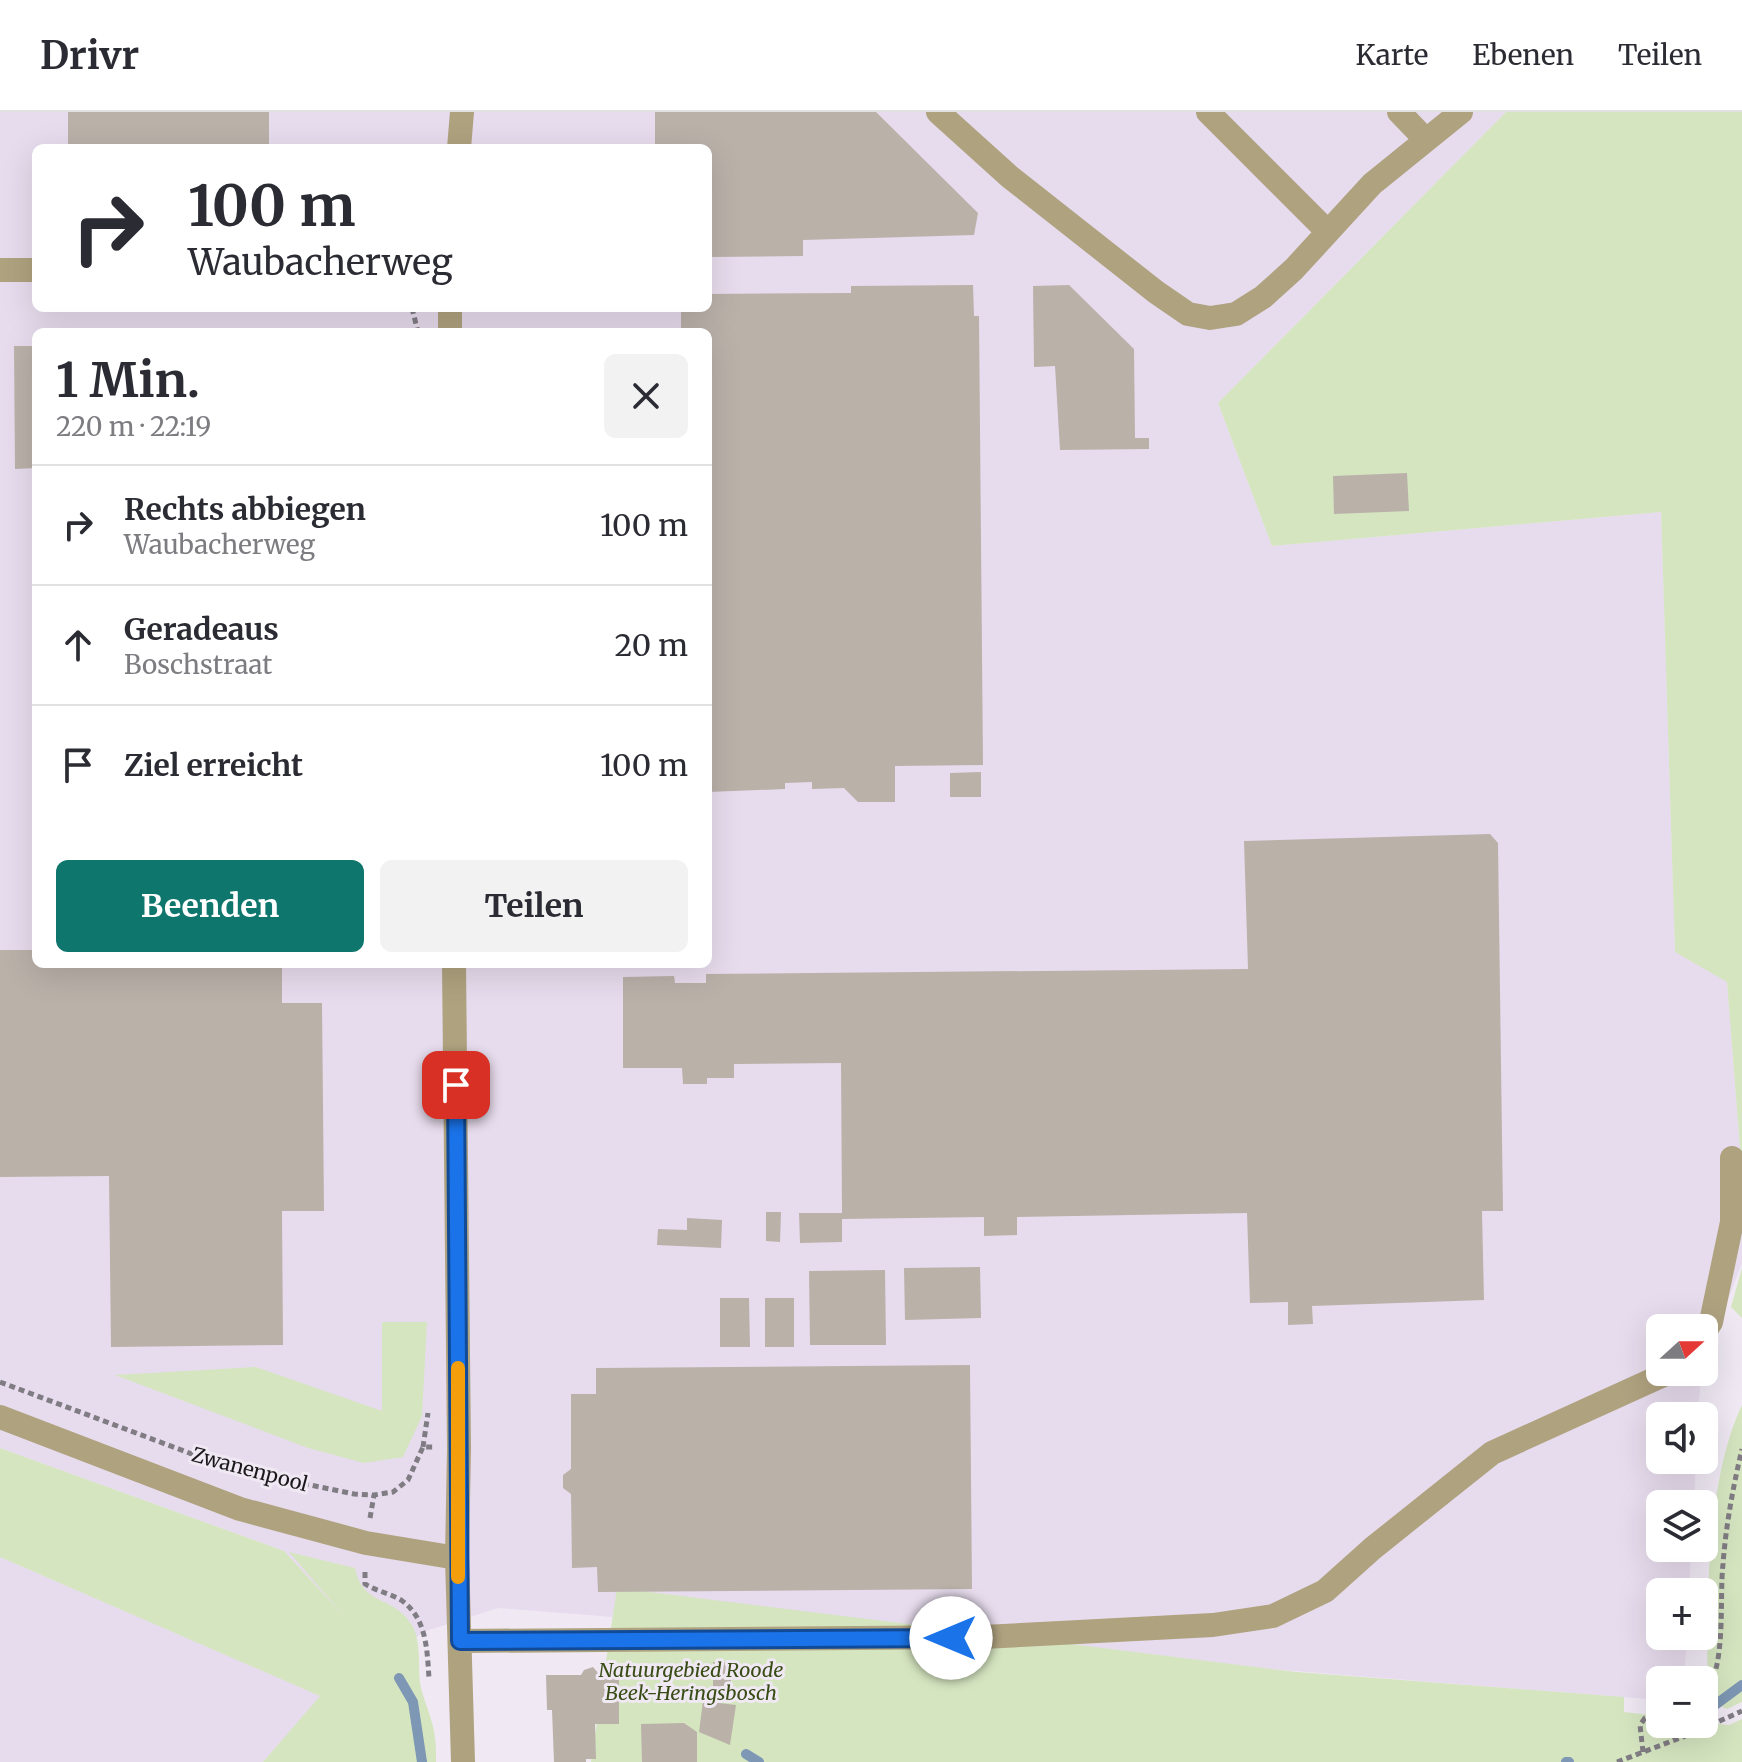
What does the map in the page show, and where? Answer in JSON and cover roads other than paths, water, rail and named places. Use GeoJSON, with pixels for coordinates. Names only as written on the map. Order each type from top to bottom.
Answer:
{"type":"FeatureCollection","features":[{"type":"Feature","properties":{"kind":"street"},"geometry":{"type":"LineString","coordinates":[[459,144],[462,112]]}},
{"type":"Feature","properties":{"kind":"street"},"geometry":{"type":"LineString","coordinates":[[938,112],[1010,177],[1156,292],[1188,314],[1210,318],[1236,314],[1263,297],[1372,184],[1461,112]]}},
{"type":"Feature","properties":{"kind":"street"},"geometry":{"type":"LineString","coordinates":[[1208,112],[1328,232]]}},
{"type":"Feature","properties":{"kind":"street"},"geometry":{"type":"LineString","coordinates":[[1399,112],[1426,140]]}},
{"type":"Feature","properties":{"kind":"street"},"geometry":{"type":"LineString","coordinates":[[0,270],[32,270]]}},
{"type":"Feature","properties":{"kind":"street"},"geometry":{"type":"LineString","coordinates":[[454,968],[459,1448],[457,1558],[463,1762]]}},
{"type":"Feature","properties":{"kind":"street"},"geometry":{"type":"LineString","coordinates":[[1713,1314],[1732,1222],[1732,1158]]}},
{"type":"Feature","properties":{"kind":"street"},"geometry":{"type":"LineString","coordinates":[[460,1641],[983,1637],[1213,1625],[1273,1616],[1325,1591],[1373,1548],[1492,1453],[1646,1383]]}},
{"type":"Feature","properties":{"kind":"street","name":"Zwanenpool"},"geometry":{"type":"LineString","coordinates":[[0,1417],[240,1509],[366,1543],[457,1558]]}},
{"type":"Feature","properties":{"kind":"waterway"},"geometry":{"type":"LineString","coordinates":[[399,1678],[413,1702],[422,1762]]}},
{"type":"Feature","properties":{"kind":"waterway"},"geometry":{"type":"LineString","coordinates":[[1718,1703],[1742,1685]]}},
{"type":"Feature","properties":{"kind":"waterway"},"geometry":{"type":"LineString","coordinates":[[746,1754],[759,1762]]}},
{"type":"Feature","properties":{"kind":"park label","name":"Natuurgebied Roode Beek-Heringsbosch"},"geometry":{"type":"Point","coordinates":[691,1680]}}]}
